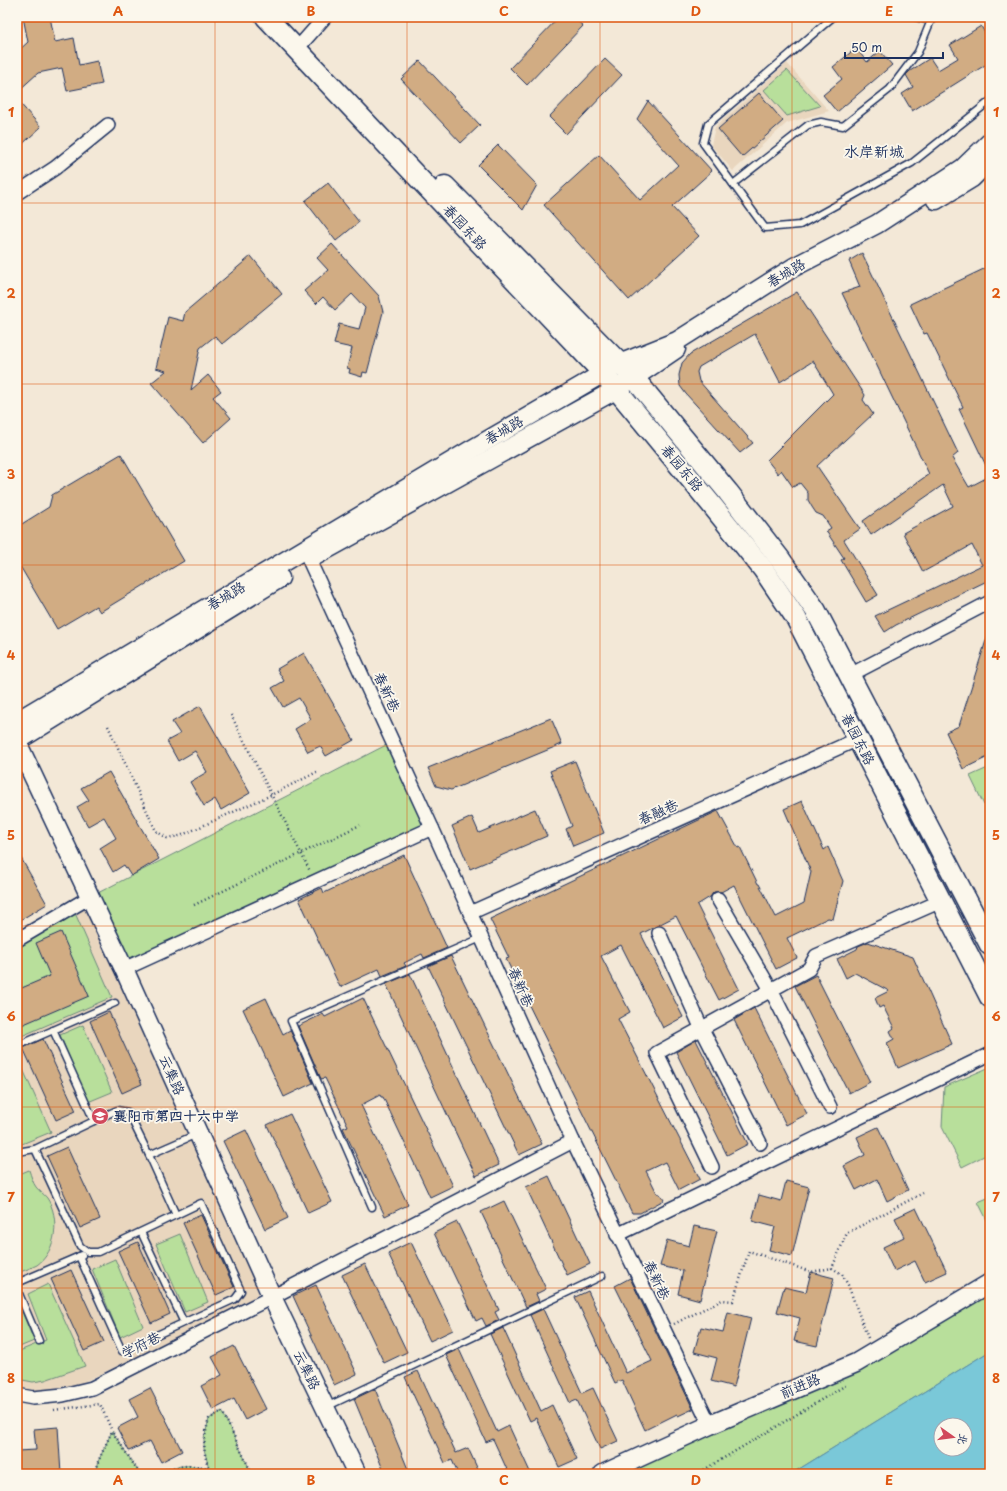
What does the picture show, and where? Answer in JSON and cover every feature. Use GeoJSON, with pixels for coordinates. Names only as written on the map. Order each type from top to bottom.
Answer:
{"type":"FeatureCollection","features":[{"type":"Feature","properties":{"kind":"main road","name":"春园东路"},"geometry":{"type":"LineString","coordinates":[[266,17],[611,369],[634,378],[728,492],[780,559],[816,611],[990,945]]}},
{"type":"Feature","properties":{"kind":"main road","name":"春园东路"},"geometry":{"type":"LineString","coordinates":[[282,17],[611,369],[617,389],[763,569],[796,618],[990,997]]}},
{"type":"Feature","properties":{"kind":"street"},"geometry":{"type":"LineString","coordinates":[[304,42],[325,17]]}},
{"type":"Feature","properties":{"kind":"street"},"geometry":{"type":"LineString","coordinates":[[17,193],[55,168],[108,125]]}},
{"type":"Feature","properties":{"kind":"street","name":"春城路"},"geometry":{"type":"LineString","coordinates":[[17,721],[469,451],[611,369],[677,341],[794,267],[877,224],[963,168],[990,142]]}},
{"type":"Feature","properties":{"kind":"street","name":"春城路"},"geometry":{"type":"LineString","coordinates":[[17,742],[309,560],[617,389],[687,342],[798,279],[881,235],[972,178],[990,160]]}},
{"type":"Feature","properties":{"kind":"street","name":"春新巷"},"geometry":{"type":"LineString","coordinates":[[309,560],[573,1141],[617,1235],[710,1425]]}},
{"type":"Feature","properties":{"kind":"street"},"geometry":{"type":"LineString","coordinates":[[850,675],[990,602]]}},
{"type":"Feature","properties":{"kind":"street","name":"春融巷"},"geometry":{"type":"LineString","coordinates":[[470,913],[858,739]]}},
{"type":"Feature","properties":{"kind":"street","name":"云集路"},"geometry":{"type":"LineString","coordinates":[[17,742],[124,969],[272,1297],[357,1474]]}},
{"type":"Feature","properties":{"kind":"street"},"geometry":{"type":"LineString","coordinates":[[124,969],[432,828]]}},
{"type":"Feature","properties":{"kind":"street"},"geometry":{"type":"LineString","coordinates":[[17,940],[90,897]]}},
{"type":"Feature","properties":{"kind":"street"},"geometry":{"type":"LineString","coordinates":[[718,898],[771,990],[830,1108]]}},
{"type":"Feature","properties":{"kind":"street"},"geometry":{"type":"LineString","coordinates":[[712,1167],[657,1052],[809,969],[816,956],[941,901]]}},
{"type":"Feature","properties":{"kind":"street"},"geometry":{"type":"LineString","coordinates":[[659,934],[702,1028],[760,1143]]}},
{"type":"Feature","properties":{"kind":"street"},"geometry":{"type":"LineString","coordinates":[[617,1235],[990,1054]]}},
{"type":"Feature","properties":{"kind":"street","name":"学府巷"},"geometry":{"type":"LineString","coordinates":[[17,1395],[33,1398],[63,1395],[92,1388],[272,1297],[573,1141]]}},
{"type":"Feature","properties":{"kind":"street","name":"前进路"},"geometry":{"type":"LineString","coordinates":[[603,1474],[710,1425],[856,1363],[990,1283]]}},
{"type":"Feature","properties":{"kind":"lane"},"geometry":{"type":"LineString","coordinates":[[833,17],[708,124],[703,143],[765,228],[800,225],[912,163],[990,101]]}},
{"type":"Feature","properties":{"kind":"lane"},"geometry":{"type":"LineString","coordinates":[[915,17],[923,19],[943,17]]}},
{"type":"Feature","properties":{"kind":"lane"},"geometry":{"type":"LineString","coordinates":[[733,184],[808,125],[820,122],[843,126],[890,89],[918,52],[932,18]]}},
{"type":"Feature","properties":{"kind":"lane"},"geometry":{"type":"LineString","coordinates":[[372,1207],[291,1021],[481,938]]}},
{"type":"Feature","properties":{"kind":"lane"},"geometry":{"type":"LineString","coordinates":[[17,1046],[115,1003]]}},
{"type":"Feature","properties":{"kind":"lane"},"geometry":{"type":"LineString","coordinates":[[52,1030],[94,1121]]}},
{"type":"Feature","properties":{"kind":"lane"},"geometry":{"type":"LineString","coordinates":[[17,1152],[35,1149],[117,1110],[128,1112],[176,1215]]}},
{"type":"Feature","properties":{"kind":"lane"},"geometry":{"type":"LineString","coordinates":[[148,1155],[198,1133]]}},
{"type":"Feature","properties":{"kind":"lane"},"geometry":{"type":"LineString","coordinates":[[35,1149],[80,1246],[88,1252]]}},
{"type":"Feature","properties":{"kind":"lane"},"geometry":{"type":"LineString","coordinates":[[17,1283],[88,1252],[98,1252],[201,1203],[241,1291],[235,1299],[122,1351],[79,1256]]}},
{"type":"Feature","properties":{"kind":"lane"},"geometry":{"type":"LineString","coordinates":[[141,1232],[184,1323]]}},
{"type":"Feature","properties":{"kind":"lane"},"geometry":{"type":"LineString","coordinates":[[325,1408],[602,1276]]}},
{"type":"Feature","properties":{"kind":"lane"},"geometry":{"type":"LineString","coordinates":[[17,1289],[39,1341]]}},
{"type":"Feature","properties":{"kind":"path"},"geometry":{"type":"LineString","coordinates":[[231,715],[315,881]]}},
{"type":"Feature","properties":{"kind":"path"},"geometry":{"type":"LineString","coordinates":[[108,726],[156,831],[167,838],[180,836],[319,771]]}},
{"type":"Feature","properties":{"kind":"path"},"geometry":{"type":"LineString","coordinates":[[194,905],[360,825]]}},
{"type":"Feature","properties":{"kind":"path"},"geometry":{"type":"LineString","coordinates":[[832,1268],[847,1233],[923,1193]]}},
{"type":"Feature","properties":{"kind":"path"},"geometry":{"type":"LineString","coordinates":[[663,1329],[722,1300],[733,1300],[749,1251],[811,1272],[832,1268],[842,1274],[848,1285],[873,1352]]}},
{"type":"Feature","properties":{"kind":"path"},"geometry":{"type":"LineString","coordinates":[[52,1410],[100,1404],[112,1431],[140,1474]]}},
{"type":"Feature","properties":{"kind":"path"},"geometry":{"type":"LineString","coordinates":[[211,1474],[204,1449],[204,1438],[209,1419],[222,1411],[252,1474]]}},
{"type":"Feature","properties":{"kind":"path"},"geometry":{"type":"LineString","coordinates":[[95,1474],[97,1464],[112,1431]]}},
{"type":"Feature","properties":{"kind":"path"},"geometry":{"type":"LineString","coordinates":[[154,1474],[175,1466],[194,1465],[209,1468]]}},
{"type":"Feature","properties":{"kind":"shaded area"},"geometry":{"type":"Polygon","coordinates":[[[787,63],[829,111],[787,123],[733,171],[711,145],[715,127],[787,63]]]}},
{"type":"Feature","properties":{"kind":"shaded area","name":"襄阳市第四十六中学"},"geometry":{"type":"Polygon","coordinates":[[[88,902],[260,1289],[253,1303],[79,1384],[39,1391],[17,1387],[17,943],[88,902]]]}},
{"type":"Feature","properties":{"kind":"green space"},"geometry":{"type":"Polygon","coordinates":[[[787,70],[820,106],[787,116],[764,90],[787,70]]]}},
{"type":"Feature","properties":{"kind":"green space"},"geometry":{"type":"Polygon","coordinates":[[[392,742],[432,828],[124,969],[90,897],[392,742]]]}},
{"type":"Feature","properties":{"kind":"green space"},"geometry":{"type":"Polygon","coordinates":[[[990,767],[990,802],[984,805],[970,776],[990,767]]]}},
{"type":"Feature","properties":{"kind":"green space"},"geometry":{"type":"Polygon","coordinates":[[[75,913],[112,997],[17,1038],[17,947],[75,913]]]}},
{"type":"Feature","properties":{"kind":"green space"},"geometry":{"type":"Polygon","coordinates":[[[83,1025],[112,1092],[88,1102],[60,1035],[83,1025]]]}},
{"type":"Feature","properties":{"kind":"green space"},"geometry":{"type":"Polygon","coordinates":[[[17,1056],[51,1132],[17,1146],[17,1056]]]}},
{"type":"Feature","properties":{"kind":"green space"},"geometry":{"type":"Polygon","coordinates":[[[990,1067],[990,1153],[962,1167],[942,1127],[944,1087],[990,1067]]]}},
{"type":"Feature","properties":{"kind":"green space"},"geometry":{"type":"Polygon","coordinates":[[[29,1170],[35,1185],[47,1198],[51,1206],[55,1224],[54,1233],[49,1251],[44,1259],[37,1265],[17,1273],[17,1175],[29,1170]]]}},
{"type":"Feature","properties":{"kind":"green space"},"geometry":{"type":"Polygon","coordinates":[[[990,1197],[990,1226],[978,1202],[990,1197]]]}},
{"type":"Feature","properties":{"kind":"green space"},"geometry":{"type":"Polygon","coordinates":[[[180,1234],[208,1302],[185,1312],[156,1244],[180,1234]]]}},
{"type":"Feature","properties":{"kind":"green space"},"geometry":{"type":"Polygon","coordinates":[[[115,1259],[143,1326],[120,1337],[92,1269],[115,1259]]]}},
{"type":"Feature","properties":{"kind":"green space"},"geometry":{"type":"Polygon","coordinates":[[[990,1283],[990,1351],[791,1474],[603,1474],[856,1363],[990,1283]]]}},
{"type":"Feature","properties":{"kind":"green space"},"geometry":{"type":"Polygon","coordinates":[[[48,1284],[85,1366],[45,1380],[33,1382],[17,1379],[17,1352],[46,1340],[28,1294],[48,1284]]]}},
{"type":"Feature","properties":{"kind":"green space"},"geometry":{"type":"Polygon","coordinates":[[[22,1312],[34,1341],[17,1348],[17,1314],[22,1312]]]}},
{"type":"Feature","properties":{"kind":"green space"},"geometry":{"type":"Polygon","coordinates":[[[222,1411],[252,1474],[154,1474],[181,1466],[209,1468],[204,1449],[204,1438],[209,1419],[222,1411]]]}},
{"type":"Feature","properties":{"kind":"green space"},"geometry":{"type":"Polygon","coordinates":[[[112,1431],[140,1474],[95,1474],[97,1464],[112,1431]]]}},
{"type":"Feature","properties":{"kind":"water"},"geometry":{"type":"Polygon","coordinates":[[[990,1351],[990,1474],[791,1474],[990,1351]]]}},
{"type":"Feature","properties":{"kind":"building"},"geometry":{"type":"Polygon","coordinates":[[[23,17],[50,17],[55,42],[74,38],[79,65],[97,61],[102,84],[67,91],[62,68],[38,73],[17,92],[17,52],[28,42],[23,17]]]}},
{"type":"Feature","properties":{"kind":"building"},"geometry":{"type":"Polygon","coordinates":[[[559,17],[573,17],[583,26],[527,85],[510,68],[559,17]]]}},
{"type":"Feature","properties":{"kind":"building"},"geometry":{"type":"Polygon","coordinates":[[[981,26],[990,42],[990,62],[912,111],[902,94],[913,87],[906,75],[930,58],[938,70],[958,58],[950,45],[981,26]]]}},
{"type":"Feature","properties":{"kind":"building"},"geometry":{"type":"Polygon","coordinates":[[[856,48],[867,62],[880,51],[892,65],[837,112],[823,95],[842,79],[833,67],[856,48]]]}},
{"type":"Feature","properties":{"kind":"building"},"geometry":{"type":"Polygon","coordinates":[[[605,59],[622,75],[566,134],[549,117],[605,59]]]}},
{"type":"Feature","properties":{"kind":"building"},"geometry":{"type":"Polygon","coordinates":[[[420,61],[480,125],[461,143],[401,79],[420,61]]]}},
{"type":"Feature","properties":{"kind":"building"},"geometry":{"type":"Polygon","coordinates":[[[759,93],[783,121],[742,157],[718,129],[759,93]]]}},
{"type":"Feature","properties":{"kind":"building"},"geometry":{"type":"Polygon","coordinates":[[[17,100],[41,127],[17,149],[17,100]]]}},
{"type":"Feature","properties":{"kind":"building"},"geometry":{"type":"Polygon","coordinates":[[[648,101],[712,171],[672,207],[699,236],[629,300],[544,205],[599,155],[640,200],[678,165],[637,119],[648,101]]]}},
{"type":"Feature","properties":{"kind":"building"},"geometry":{"type":"Polygon","coordinates":[[[498,145],[537,185],[523,210],[478,165],[498,145]]]}},
{"type":"Feature","properties":{"kind":"building"},"geometry":{"type":"Polygon","coordinates":[[[328,183],[359,222],[336,241],[305,201],[328,183]]]}},
{"type":"Feature","properties":{"kind":"building"},"geometry":{"type":"Polygon","coordinates":[[[332,244],[379,296],[383,312],[367,373],[363,372],[362,377],[349,373],[350,369],[347,368],[352,348],[334,344],[339,324],[359,329],[365,308],[352,294],[335,310],[323,297],[316,304],[304,291],[328,270],[317,258],[332,244]]]}},
{"type":"Feature","properties":{"kind":"building"},"geometry":{"type":"Polygon","coordinates":[[[862,253],[958,453],[952,458],[969,487],[990,476],[990,581],[989,580],[896,625],[885,632],[875,616],[982,565],[972,545],[923,572],[903,533],[953,506],[943,485],[871,535],[863,521],[929,474],[842,293],[860,287],[849,261],[862,253]]]}},
{"type":"Feature","properties":{"kind":"building"},"geometry":{"type":"Polygon","coordinates":[[[251,256],[282,294],[222,344],[215,336],[200,348],[191,390],[208,375],[221,391],[213,397],[231,418],[203,443],[151,383],[166,371],[156,368],[168,317],[183,321],[185,312],[251,256]]]}},
{"type":"Feature","properties":{"kind":"building"},"geometry":{"type":"Polygon","coordinates":[[[990,266],[990,474],[959,409],[963,407],[927,333],[924,334],[910,304],[990,266]]]}},
{"type":"Feature","properties":{"kind":"building"},"geometry":{"type":"Polygon","coordinates":[[[797,292],[865,395],[863,400],[873,414],[817,466],[860,529],[844,540],[878,595],[866,602],[841,560],[844,558],[826,531],[831,528],[823,516],[816,513],[812,507],[808,500],[808,493],[800,483],[793,487],[781,470],[778,474],[767,460],[833,394],[813,361],[780,382],[755,334],[699,367],[697,372],[699,381],[753,443],[740,453],[680,386],[679,375],[682,363],[690,354],[797,292]]]}},
{"type":"Feature","properties":{"kind":"building"},"geometry":{"type":"Polygon","coordinates":[[[121,454],[184,561],[100,612],[96,606],[57,629],[17,561],[17,527],[49,507],[52,495],[121,454]]]}},
{"type":"Feature","properties":{"kind":"building"},"geometry":{"type":"Polygon","coordinates":[[[988,634],[990,634],[990,756],[963,769],[946,732],[959,726],[988,634]]]}},
{"type":"Feature","properties":{"kind":"building"},"geometry":{"type":"Polygon","coordinates":[[[304,653],[354,740],[326,756],[320,746],[308,752],[295,729],[311,719],[299,698],[283,707],[272,688],[284,681],[277,669],[304,653]]]}},
{"type":"Feature","properties":{"kind":"building"},"geometry":{"type":"Polygon","coordinates":[[[200,706],[250,793],[221,810],[215,799],[204,806],[190,782],[207,772],[195,751],[178,761],[167,741],[180,734],[172,722],[200,706]]]}},
{"type":"Feature","properties":{"kind":"building"},"geometry":{"type":"Polygon","coordinates":[[[551,718],[562,744],[451,790],[436,786],[428,768],[551,718]]]}},
{"type":"Feature","properties":{"kind":"building"},"geometry":{"type":"Polygon","coordinates":[[[575,761],[604,833],[573,846],[566,829],[572,826],[550,771],[575,761]]]}},
{"type":"Feature","properties":{"kind":"building"},"geometry":{"type":"Polygon","coordinates":[[[109,772],[159,859],[131,876],[124,865],[113,872],[100,848],[116,838],[104,817],[88,826],[77,807],[89,800],[81,788],[109,772]]]}},
{"type":"Feature","properties":{"kind":"building"},"geometry":{"type":"Polygon","coordinates":[[[802,801],[824,850],[828,847],[843,881],[833,919],[828,918],[787,938],[797,958],[776,969],[734,885],[721,892],[714,892],[710,897],[697,905],[739,989],[719,1000],[676,916],[641,934],[683,1017],[663,1028],[621,945],[601,956],[630,1012],[618,1019],[700,1179],[679,1190],[665,1162],[646,1171],[657,1193],[660,1194],[664,1200],[640,1213],[632,1213],[506,959],[509,958],[490,919],[718,811],[738,848],[740,847],[776,917],[804,903],[811,872],[784,809],[802,801]]]}},
{"type":"Feature","properties":{"kind":"building"},"geometry":{"type":"Polygon","coordinates":[[[535,809],[547,836],[470,869],[452,826],[472,817],[479,833],[535,809]]]}},
{"type":"Feature","properties":{"kind":"building"},"geometry":{"type":"Polygon","coordinates":[[[17,851],[47,904],[17,922],[17,851]]]}},
{"type":"Feature","properties":{"kind":"building"},"geometry":{"type":"Polygon","coordinates":[[[404,855],[447,948],[424,958],[422,954],[404,963],[406,966],[382,976],[379,969],[340,987],[299,899],[322,888],[324,893],[404,855]]]}},
{"type":"Feature","properties":{"kind":"building"},"geometry":{"type":"Polygon","coordinates":[[[61,932],[89,996],[17,1027],[17,990],[50,976],[36,943],[61,932]]]}},
{"type":"Feature","properties":{"kind":"building"},"geometry":{"type":"Polygon","coordinates":[[[868,942],[913,957],[952,1044],[898,1068],[887,1043],[894,1039],[890,1031],[894,1028],[883,1006],[879,1008],[875,998],[889,991],[855,973],[846,978],[837,959],[857,949],[858,946],[868,942]]]}},
{"type":"Feature","properties":{"kind":"building"},"geometry":{"type":"Polygon","coordinates":[[[451,956],[542,1144],[519,1155],[428,966],[451,956]]]}},
{"type":"Feature","properties":{"kind":"building"},"geometry":{"type":"Polygon","coordinates":[[[410,974],[499,1165],[476,1176],[386,984],[410,974]]]}},
{"type":"Feature","properties":{"kind":"building"},"geometry":{"type":"Polygon","coordinates":[[[816,975],[870,1082],[849,1093],[795,986],[816,975]]]}},
{"type":"Feature","properties":{"kind":"building"},"geometry":{"type":"Polygon","coordinates":[[[266,998],[283,1034],[290,1030],[313,1083],[284,1097],[243,1009],[266,998]]]}},
{"type":"Feature","properties":{"kind":"building"},"geometry":{"type":"Polygon","coordinates":[[[363,998],[453,1186],[430,1197],[383,1097],[380,1095],[361,1105],[408,1205],[385,1216],[343,1128],[348,1126],[325,1078],[321,1079],[298,1026],[323,1014],[325,1017],[363,998]]]}},
{"type":"Feature","properties":{"kind":"building"},"geometry":{"type":"Polygon","coordinates":[[[754,1008],[807,1114],[786,1125],[734,1020],[754,1008]]]}},
{"type":"Feature","properties":{"kind":"building"},"geometry":{"type":"Polygon","coordinates":[[[109,1012],[142,1084],[122,1093],[90,1021],[109,1012]]]}},
{"type":"Feature","properties":{"kind":"building"},"geometry":{"type":"Polygon","coordinates":[[[43,1039],[76,1111],[56,1120],[23,1048],[43,1039]]]}},
{"type":"Feature","properties":{"kind":"building"},"geometry":{"type":"Polygon","coordinates":[[[696,1040],[748,1144],[727,1155],[676,1052],[696,1040]]]}},
{"type":"Feature","properties":{"kind":"building"},"geometry":{"type":"Polygon","coordinates":[[[290,1114],[332,1202],[308,1213],[267,1125],[290,1114]]]}},
{"type":"Feature","properties":{"kind":"building"},"geometry":{"type":"Polygon","coordinates":[[[878,1127],[908,1190],[887,1201],[877,1179],[856,1190],[844,1166],[865,1155],[857,1137],[878,1127]]]}},
{"type":"Feature","properties":{"kind":"building"},"geometry":{"type":"Polygon","coordinates":[[[246,1130],[288,1218],[265,1229],[223,1141],[246,1130]]]}},
{"type":"Feature","properties":{"kind":"building"},"geometry":{"type":"Polygon","coordinates":[[[67,1147],[100,1219],[80,1228],[47,1156],[67,1147]]]}},
{"type":"Feature","properties":{"kind":"building"},"geometry":{"type":"Polygon","coordinates":[[[549,1176],[590,1264],[567,1275],[526,1187],[549,1176]]]}},
{"type":"Feature","properties":{"kind":"building"},"geometry":{"type":"Polygon","coordinates":[[[786,1181],[809,1187],[792,1256],[769,1250],[775,1227],[752,1221],[759,1195],[781,1201],[786,1181]]]}},
{"type":"Feature","properties":{"kind":"building"},"geometry":{"type":"Polygon","coordinates":[[[504,1201],[546,1289],[536,1294],[539,1301],[526,1307],[481,1212],[504,1201]]]}},
{"type":"Feature","properties":{"kind":"building"},"geometry":{"type":"Polygon","coordinates":[[[916,1208],[947,1272],[925,1282],[915,1261],[894,1271],[883,1247],[904,1237],[895,1218],[916,1208]]]}},
{"type":"Feature","properties":{"kind":"building"},"geometry":{"type":"Polygon","coordinates":[[[201,1215],[234,1287],[216,1295],[183,1223],[201,1215]]]}},
{"type":"Feature","properties":{"kind":"building"},"geometry":{"type":"Polygon","coordinates":[[[457,1222],[499,1310],[495,1312],[499,1320],[486,1326],[482,1318],[476,1321],[434,1233],[457,1222]]]}},
{"type":"Feature","properties":{"kind":"building"},"geometry":{"type":"Polygon","coordinates":[[[694,1226],[717,1231],[700,1300],[678,1294],[683,1271],[660,1266],[667,1240],[689,1246],[694,1226]]]}},
{"type":"Feature","properties":{"kind":"building"},"geometry":{"type":"Polygon","coordinates":[[[138,1242],[170,1314],[151,1323],[118,1251],[138,1242]]]}},
{"type":"Feature","properties":{"kind":"building"},"geometry":{"type":"Polygon","coordinates":[[[411,1242],[453,1330],[430,1341],[388,1253],[411,1242]]]}},
{"type":"Feature","properties":{"kind":"building"},"geometry":{"type":"Polygon","coordinates":[[[365,1264],[407,1352],[384,1363],[342,1275],[365,1264]]]}},
{"type":"Feature","properties":{"kind":"building"},"geometry":{"type":"Polygon","coordinates":[[[71,1270],[104,1342],[84,1351],[51,1279],[71,1270]]]}},
{"type":"Feature","properties":{"kind":"building"},"geometry":{"type":"Polygon","coordinates":[[[811,1272],[834,1278],[817,1346],[794,1341],[800,1318],[777,1312],[784,1287],[806,1292],[811,1272]]]}},
{"type":"Feature","properties":{"kind":"building"},"geometry":{"type":"Polygon","coordinates":[[[630,1278],[693,1409],[678,1416],[677,1414],[645,1430],[622,1380],[615,1383],[575,1297],[588,1291],[626,1373],[652,1361],[615,1286],[630,1278]]]}},
{"type":"Feature","properties":{"kind":"building"},"geometry":{"type":"Polygon","coordinates":[[[316,1285],[357,1374],[334,1385],[293,1296],[316,1285]]]}},
{"type":"Feature","properties":{"kind":"building"},"geometry":{"type":"Polygon","coordinates":[[[543,1309],[582,1393],[593,1388],[618,1441],[600,1449],[577,1400],[570,1403],[530,1315],[543,1309]]]}},
{"type":"Feature","properties":{"kind":"building"},"geometry":{"type":"Polygon","coordinates":[[[728,1312],[751,1318],[734,1387],[711,1381],[717,1358],[694,1352],[701,1327],[723,1332],[728,1312]]]}},
{"type":"Feature","properties":{"kind":"building"},"geometry":{"type":"Polygon","coordinates":[[[503,1328],[541,1411],[552,1405],[577,1459],[559,1467],[536,1418],[530,1421],[490,1334],[503,1328]]]}},
{"type":"Feature","properties":{"kind":"building"},"geometry":{"type":"Polygon","coordinates":[[[234,1346],[266,1409],[245,1420],[234,1399],[213,1410],[201,1386],[222,1375],[212,1357],[234,1346]]]}},
{"type":"Feature","properties":{"kind":"building"},"geometry":{"type":"Polygon","coordinates":[[[459,1349],[497,1432],[509,1426],[531,1474],[509,1474],[493,1439],[486,1442],[446,1355],[459,1349]]]}},
{"type":"Feature","properties":{"kind":"building"},"geometry":{"type":"Polygon","coordinates":[[[418,1371],[456,1453],[468,1448],[480,1474],[458,1474],[452,1460],[445,1463],[405,1377],[418,1371]]]}},
{"type":"Feature","properties":{"kind":"building"},"geometry":{"type":"Polygon","coordinates":[[[150,1388],[182,1451],[161,1462],[150,1441],[129,1451],[117,1428],[138,1417],[129,1399],[150,1388]]]}},
{"type":"Feature","properties":{"kind":"building"},"geometry":{"type":"Polygon","coordinates":[[[375,1389],[410,1474],[385,1474],[354,1399],[375,1389]]]}},
{"type":"Feature","properties":{"kind":"building"},"geometry":{"type":"Polygon","coordinates":[[[58,1427],[61,1474],[17,1474],[17,1451],[36,1450],[34,1429],[58,1427]]]}},
{"type":"Feature","properties":{"kind":"place","name":"襄阳市第四十六中学"},"geometry":{"type":"Point","coordinates":[100,1116]}},
{"type":"Feature","properties":{"kind":"district","name":"水岸新城"},"geometry":{"type":"Point","coordinates":[874,152]}}]}
